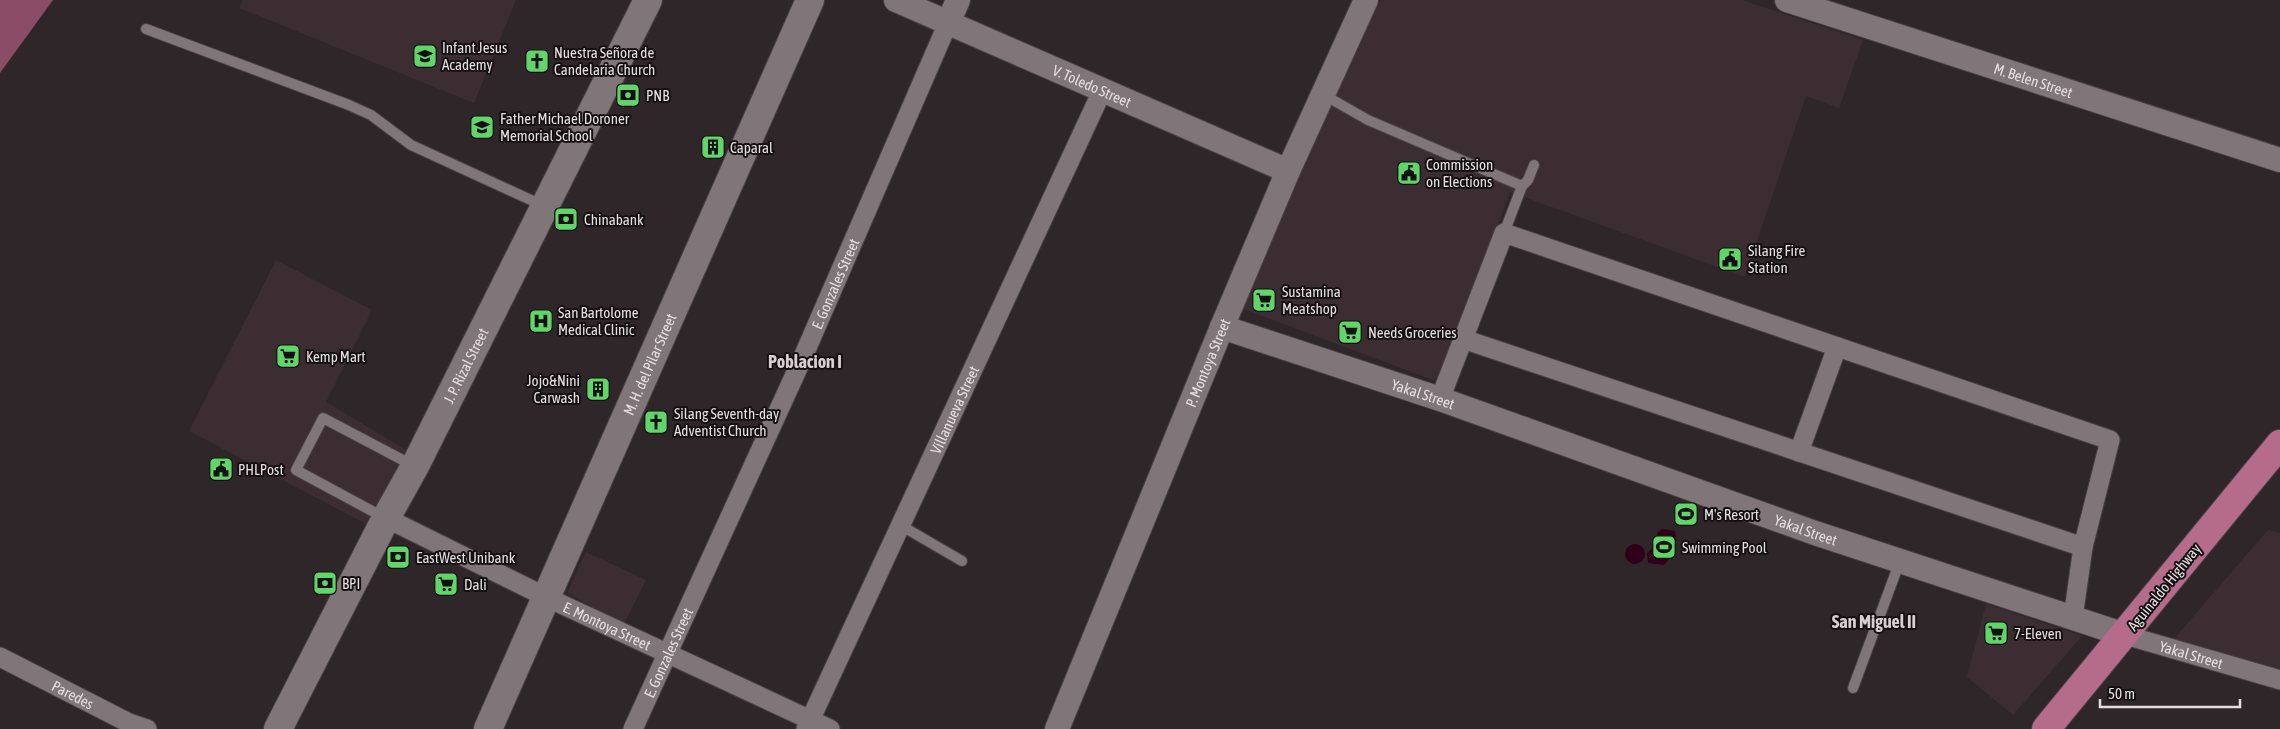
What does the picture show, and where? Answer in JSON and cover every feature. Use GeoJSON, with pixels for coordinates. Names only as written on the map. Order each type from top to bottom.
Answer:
{"type":"FeatureCollection","features":[{"type":"Feature","properties":{"kind":"main road","name":"J. P. Rizal Street"},"geometry":{"type":"LineString","coordinates":[[278,729],[386,518],[415,466],[648,0]]}},
{"type":"Feature","properties":{"kind":"main road","name":"M. H. del Pilar Street"},"geometry":{"type":"LineString","coordinates":[[488,729],[548,598],[810,0]]}},
{"type":"Feature","properties":{"kind":"main road","name":"Aguinaldo Highway"},"geometry":{"type":"LineString","coordinates":[[2046,729],[2280,444]]}},
{"type":"Feature","properties":{"kind":"street","name":"V. Toledo Street"},"geometry":{"type":"LineString","coordinates":[[896,0],[1288,171]]}},
{"type":"Feature","properties":{"kind":"street","name":"E. Gonzales Street"},"geometry":{"type":"LineString","coordinates":[[633,729],[803,358],[958,0]]}},
{"type":"Feature","properties":{"kind":"street","name":"P. Montoya Street"},"geometry":{"type":"LineString","coordinates":[[1057,729],[1288,171],[1366,0]]}},
{"type":"Feature","properties":{"kind":"street","name":"M. Belen Street"},"geometry":{"type":"LineString","coordinates":[[1787,0],[2280,160]]}},
{"type":"Feature","properties":{"kind":"street","name":"Villanueva Street"},"geometry":{"type":"LineString","coordinates":[[808,724],[1102,91]]}},
{"type":"Feature","properties":{"kind":"street"},"geometry":{"type":"LineString","coordinates":[[1440,399],[1504,233],[2110,440],[2082,547],[2073,618]]}},
{"type":"Feature","properties":{"kind":"street","name":"Yakal Street"},"geometry":{"type":"LineString","coordinates":[[1222,327],[1440,399],[1900,561],[2125,635],[2280,680]]}},
{"type":"Feature","properties":{"kind":"street"},"geometry":{"type":"LineString","coordinates":[[1463,339],[2082,547]]}},
{"type":"Feature","properties":{"kind":"street"},"geometry":{"type":"LineString","coordinates":[[1799,452],[1837,347]]}},
{"type":"Feature","properties":{"kind":"street","name":"E. Montoya Street"},"geometry":{"type":"LineString","coordinates":[[386,518],[808,724],[830,729]]}},
{"type":"Feature","properties":{"kind":"street","name":"Paredes"},"geometry":{"type":"LineString","coordinates":[[0,657],[129,723],[147,729]]}},
{"type":"Feature","properties":{"kind":"lane"},"geometry":{"type":"LineString","coordinates":[[146,29],[349,105],[371,115],[412,145],[545,207]]}},
{"type":"Feature","properties":{"kind":"lane"},"geometry":{"type":"LineString","coordinates":[[1324,95],[1368,120],[1522,186]]}},
{"type":"Feature","properties":{"kind":"lane"},"geometry":{"type":"LineString","coordinates":[[1504,233],[1522,186],[1528,180],[1534,165]]}},
{"type":"Feature","properties":{"kind":"lane"},"geometry":{"type":"LineString","coordinates":[[386,518],[296,470],[324,418],[415,466]]}},
{"type":"Feature","properties":{"kind":"lane"},"geometry":{"type":"LineString","coordinates":[[900,525],[962,561]]}},
{"type":"Feature","properties":{"kind":"lane"},"geometry":{"type":"LineString","coordinates":[[1853,688],[1900,561]]}},
{"type":"Feature","properties":{"kind":"shaded area"},"geometry":{"type":"Polygon","coordinates":[[[0,0],[53,0],[0,73],[0,0]]]}},
{"type":"Feature","properties":{"kind":"shaded area","name":"Infant Jesus Academy"},"geometry":{"type":"Polygon","coordinates":[[[243,0],[516,0],[474,103],[239,8],[243,0]]]}},
{"type":"Feature","properties":{"kind":"shaded area"},"geometry":{"type":"Polygon","coordinates":[[[1381,0],[1742,0],[1863,40],[1839,108],[1806,96],[1745,277],[1510,192],[1441,383],[1243,309],[1305,161],[1381,0]]]}},
{"type":"Feature","properties":{"kind":"shaded area","name":"Kemp Mart"},"geometry":{"type":"Polygon","coordinates":[[[276,260],[372,310],[326,402],[411,453],[370,526],[189,431],[276,260]]]}},
{"type":"Feature","properties":{"kind":"shaded area","name":"Swimming Pool"},"geometry":{"type":"Polygon","coordinates":[[[1662,529],[1675,531],[1674,549],[1664,565],[1648,563],[1647,553],[1654,546],[1658,532],[1662,529]]]}},
{"type":"Feature","properties":{"kind":"shaded area"},"geometry":{"type":"Polygon","coordinates":[[[2268,530],[2280,533],[2280,673],[2172,641],[2268,530]]]}},
{"type":"Feature","properties":{"kind":"shaded area","name":"Swimming Pool"},"geometry":{"type":"Polygon","coordinates":[[[1631,544],[1639,544],[1645,550],[1645,558],[1639,564],[1631,564],[1625,558],[1625,550],[1631,544]]]}},
{"type":"Feature","properties":{"kind":"shaded area"},"geometry":{"type":"Polygon","coordinates":[[[586,552],[646,580],[624,624],[567,593],[586,552]]]}},
{"type":"Feature","properties":{"kind":"shaded area"},"geometry":{"type":"Polygon","coordinates":[[[1986,604],[2082,636],[2013,715],[1967,677],[1986,604]]]}},
{"type":"Feature","properties":{"kind":"place","name":"Infant Jesus Academy"},"geometry":{"type":"Point","coordinates":[425,56]}},
{"type":"Feature","properties":{"kind":"place","name":"Nuestra Señora de Candelaria Church"},"geometry":{"type":"Point","coordinates":[537,61]}},
{"type":"Feature","properties":{"kind":"place","name":"PNB"},"geometry":{"type":"Point","coordinates":[628,95]}},
{"type":"Feature","properties":{"kind":"place","name":"Father Michael Doroner Memorial School"},"geometry":{"type":"Point","coordinates":[482,127]}},
{"type":"Feature","properties":{"kind":"place","name":"Caparal"},"geometry":{"type":"Point","coordinates":[713,147]}},
{"type":"Feature","properties":{"kind":"place","name":"Commission on Elections"},"geometry":{"type":"Point","coordinates":[1409,173]}},
{"type":"Feature","properties":{"kind":"place","name":"Chinabank"},"geometry":{"type":"Point","coordinates":[566,219]}},
{"type":"Feature","properties":{"kind":"place","name":"Silang Fire Station"},"geometry":{"type":"Point","coordinates":[1730,259]}},
{"type":"Feature","properties":{"kind":"place","name":"Sustamina Meatshop"},"geometry":{"type":"Point","coordinates":[1264,300]}},
{"type":"Feature","properties":{"kind":"place","name":"San Bartolome Medical Clinic"},"geometry":{"type":"Point","coordinates":[541,321]}},
{"type":"Feature","properties":{"kind":"place","name":"Needs Groceries"},"geometry":{"type":"Point","coordinates":[1350,332]}},
{"type":"Feature","properties":{"kind":"place","name":"Kemp Mart"},"geometry":{"type":"Point","coordinates":[288,356]}},
{"type":"Feature","properties":{"kind":"place","name":"Jojo&Nini Carwash"},"geometry":{"type":"Point","coordinates":[598,389]}},
{"type":"Feature","properties":{"kind":"place","name":"Silang Seventh-day Adventist Church"},"geometry":{"type":"Point","coordinates":[656,422]}},
{"type":"Feature","properties":{"kind":"place","name":"PHLPost"},"geometry":{"type":"Point","coordinates":[221,469]}},
{"type":"Feature","properties":{"kind":"place","name":"M's Resort"},"geometry":{"type":"Point","coordinates":[1686,514]}},
{"type":"Feature","properties":{"kind":"place","name":"Swimming Pool"},"geometry":{"type":"Point","coordinates":[1664,547]}},
{"type":"Feature","properties":{"kind":"place","name":"EastWest Unibank"},"geometry":{"type":"Point","coordinates":[398,557]}},
{"type":"Feature","properties":{"kind":"place","name":"BPI"},"geometry":{"type":"Point","coordinates":[325,583]}},
{"type":"Feature","properties":{"kind":"place","name":"Dali"},"geometry":{"type":"Point","coordinates":[446,584]}},
{"type":"Feature","properties":{"kind":"place","name":"7-Eleven"},"geometry":{"type":"Point","coordinates":[1996,633]}},
{"type":"Feature","properties":{"kind":"district","name":"Poblacion I"},"geometry":{"type":"Point","coordinates":[805,361]}},
{"type":"Feature","properties":{"kind":"district","name":"San Miguel II"},"geometry":{"type":"Point","coordinates":[1874,621]}}]}
